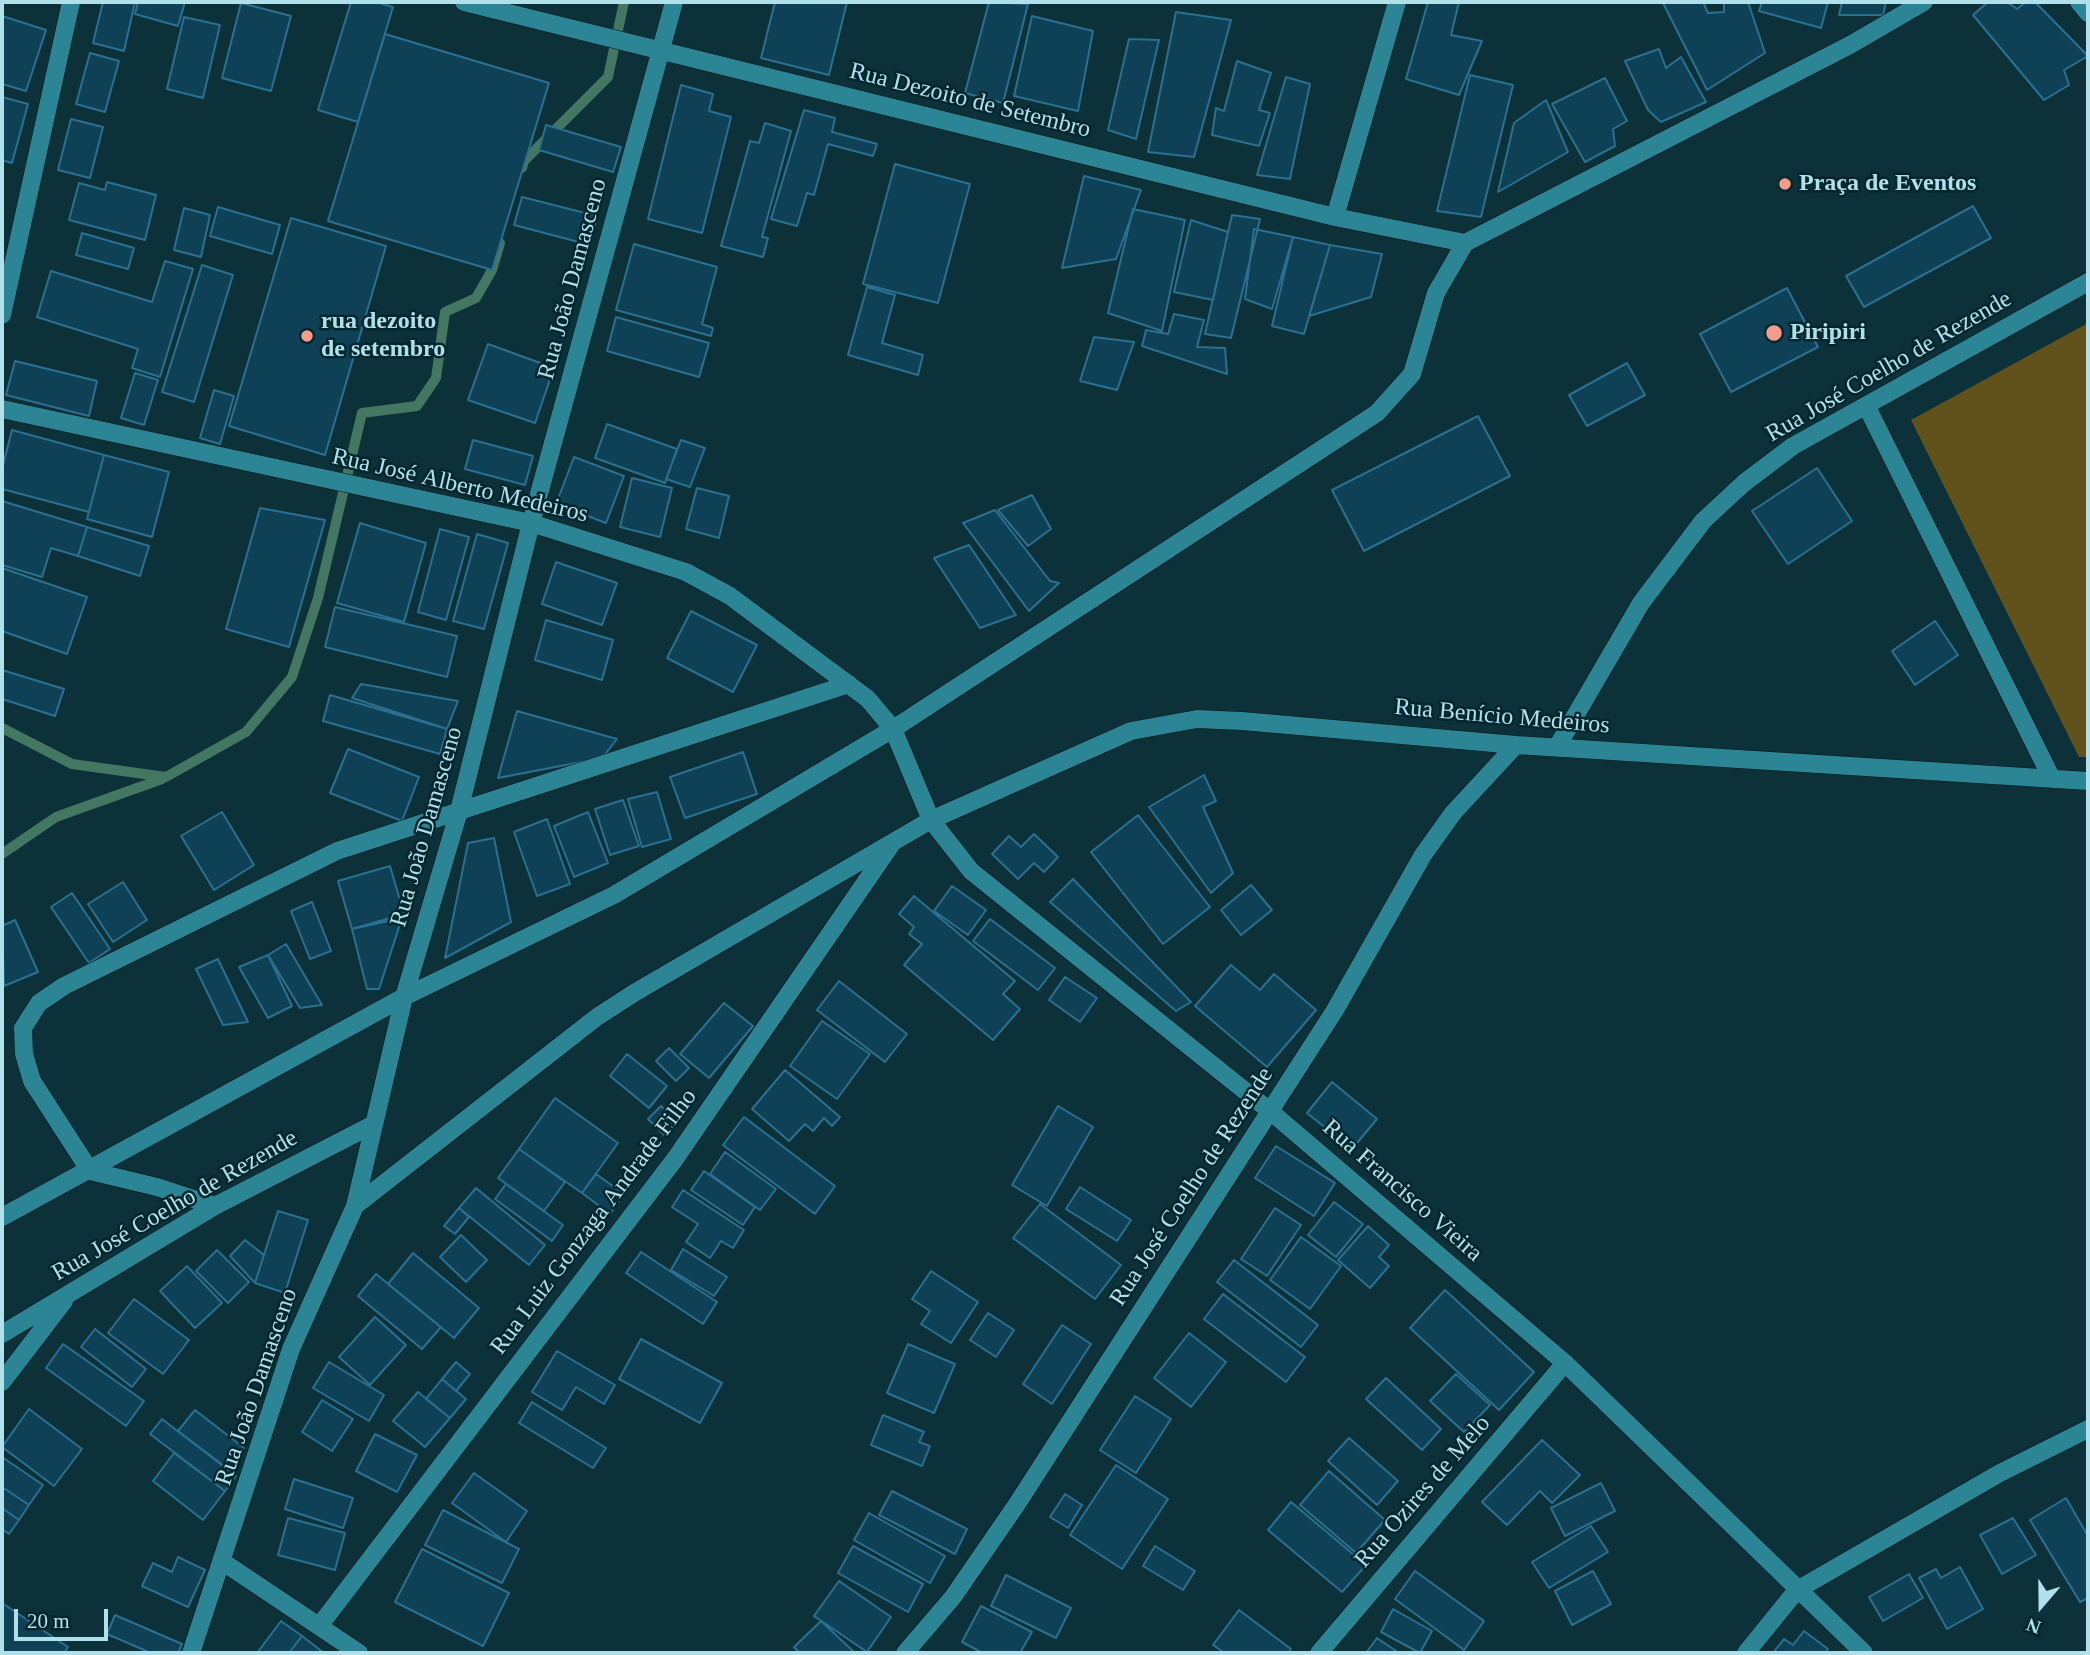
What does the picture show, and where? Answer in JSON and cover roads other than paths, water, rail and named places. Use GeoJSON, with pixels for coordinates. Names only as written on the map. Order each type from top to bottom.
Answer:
{"type":"FeatureCollection","features":[{"type":"Feature","properties":{"kind":"street"},"geometry":{"type":"LineString","coordinates":[[2,315],[71,2]]}},
{"type":"Feature","properties":{"kind":"street","name":"Rua Dezoito de Setembro"},"geometry":{"type":"LineString","coordinates":[[464,2],[1335,217],[1465,243]]}},
{"type":"Feature","properties":{"kind":"street","name":"Rua João Damasceno"},"geometry":{"type":"LineString","coordinates":[[191,1653],[291,1349],[355,1206],[404,997],[459,811],[531,523],[674,2]]}},
{"type":"Feature","properties":{"kind":"street"},"geometry":{"type":"LineString","coordinates":[[1335,217],[1397,2]]}},
{"type":"Feature","properties":{"kind":"street"},"geometry":{"type":"LineString","coordinates":[[2,1217],[404,997],[614,895],[892,729],[1377,413],[1412,374],[1436,293],[1465,243],[1850,45],[1924,2]]}},
{"type":"Feature","properties":{"kind":"street"},"geometry":{"type":"LineString","coordinates":[[2079,2],[2088,13]]}},
{"type":"Feature","properties":{"kind":"street","name":"Rua José Coelho de Rezende"},"geometry":{"type":"LineString","coordinates":[[1557,747],[1641,603],[1703,521],[1744,483],[1793,446],[2088,282]]}},
{"type":"Feature","properties":{"kind":"street"},"geometry":{"type":"LineString","coordinates":[[1867,407],[2052,779]]}},
{"type":"Feature","properties":{"kind":"street","name":"Rua José Alberto Medeiros"},"geometry":{"type":"LineString","coordinates":[[2,409],[531,523],[686,572],[730,596],[868,699],[892,729],[911,772]]}},
{"type":"Feature","properties":{"kind":"street"},"geometry":{"type":"LineString","coordinates":[[215,1206],[157,1187],[89,1171],[32,1081],[24,1054],[23,1028],[39,1003],[64,986],[337,851],[849,684]]}},
{"type":"Feature","properties":{"kind":"street","name":"Rua Benício Medeiros"},"geometry":{"type":"LineString","coordinates":[[355,1206],[597,1017],[895,839],[931,820],[1131,731],[1196,719],[1516,746],[2088,781]]}},
{"type":"Feature","properties":{"kind":"street","name":"Rua José Coelho de Rezende"},"geometry":{"type":"LineString","coordinates":[[905,1653],[953,1597],[1017,1504],[1335,1010],[1423,855],[1453,813],[1516,746]]}},
{"type":"Feature","properties":{"kind":"street","name":"Rua Francisco Vieira"},"geometry":{"type":"LineString","coordinates":[[911,772],[931,820],[982,880],[1270,1111],[1565,1363],[1864,1653]]}},
{"type":"Feature","properties":{"kind":"street","name":"Rua Luiz Gonzaga Andrade Filho"},"geometry":{"type":"LineString","coordinates":[[320,1625],[675,1159],[895,839]]}},
{"type":"Feature","properties":{"kind":"street","name":"Rua José Coelho de Rezende"},"geometry":{"type":"LineString","coordinates":[[2,1334],[215,1206],[374,1124]]}},
{"type":"Feature","properties":{"kind":"street"},"geometry":{"type":"LineString","coordinates":[[2,1382],[69,1295]]}},
{"type":"Feature","properties":{"kind":"street","name":"Rua Ozires de Melo"},"geometry":{"type":"LineString","coordinates":[[1319,1653],[1565,1363]]}},
{"type":"Feature","properties":{"kind":"street"},"geometry":{"type":"LineString","coordinates":[[1746,1653],[1797,1590],[2000,1473],[2088,1429]]}},
{"type":"Feature","properties":{"kind":"street"},"geometry":{"type":"LineString","coordinates":[[223,1562],[359,1653]]}},
{"type":"Feature","properties":{"kind":"waterway"},"geometry":{"type":"LineString","coordinates":[[522,168],[524,161],[608,77],[624,2]]}},
{"type":"Feature","properties":{"kind":"waterway"},"geometry":{"type":"LineString","coordinates":[[2,728],[72,764],[166,777],[246,732],[292,677],[318,598],[362,413],[417,406],[436,378],[445,312],[476,298],[492,270],[500,243]]}},
{"type":"Feature","properties":{"kind":"waterway"},"geometry":{"type":"LineString","coordinates":[[2,854],[56,817],[162,779]]}},
{"type":"Feature","properties":{"kind":"place","name":"Praça de Eventos"},"geometry":{"type":"Point","coordinates":[1785,184]}},
{"type":"Feature","properties":{"kind":"place","name":"Piripiri"},"geometry":{"type":"Point","coordinates":[1774,333]}},
{"type":"Feature","properties":{"kind":"place","name":"rua dezoito de setembro"},"geometry":{"type":"Point","coordinates":[307,336]}}]}
